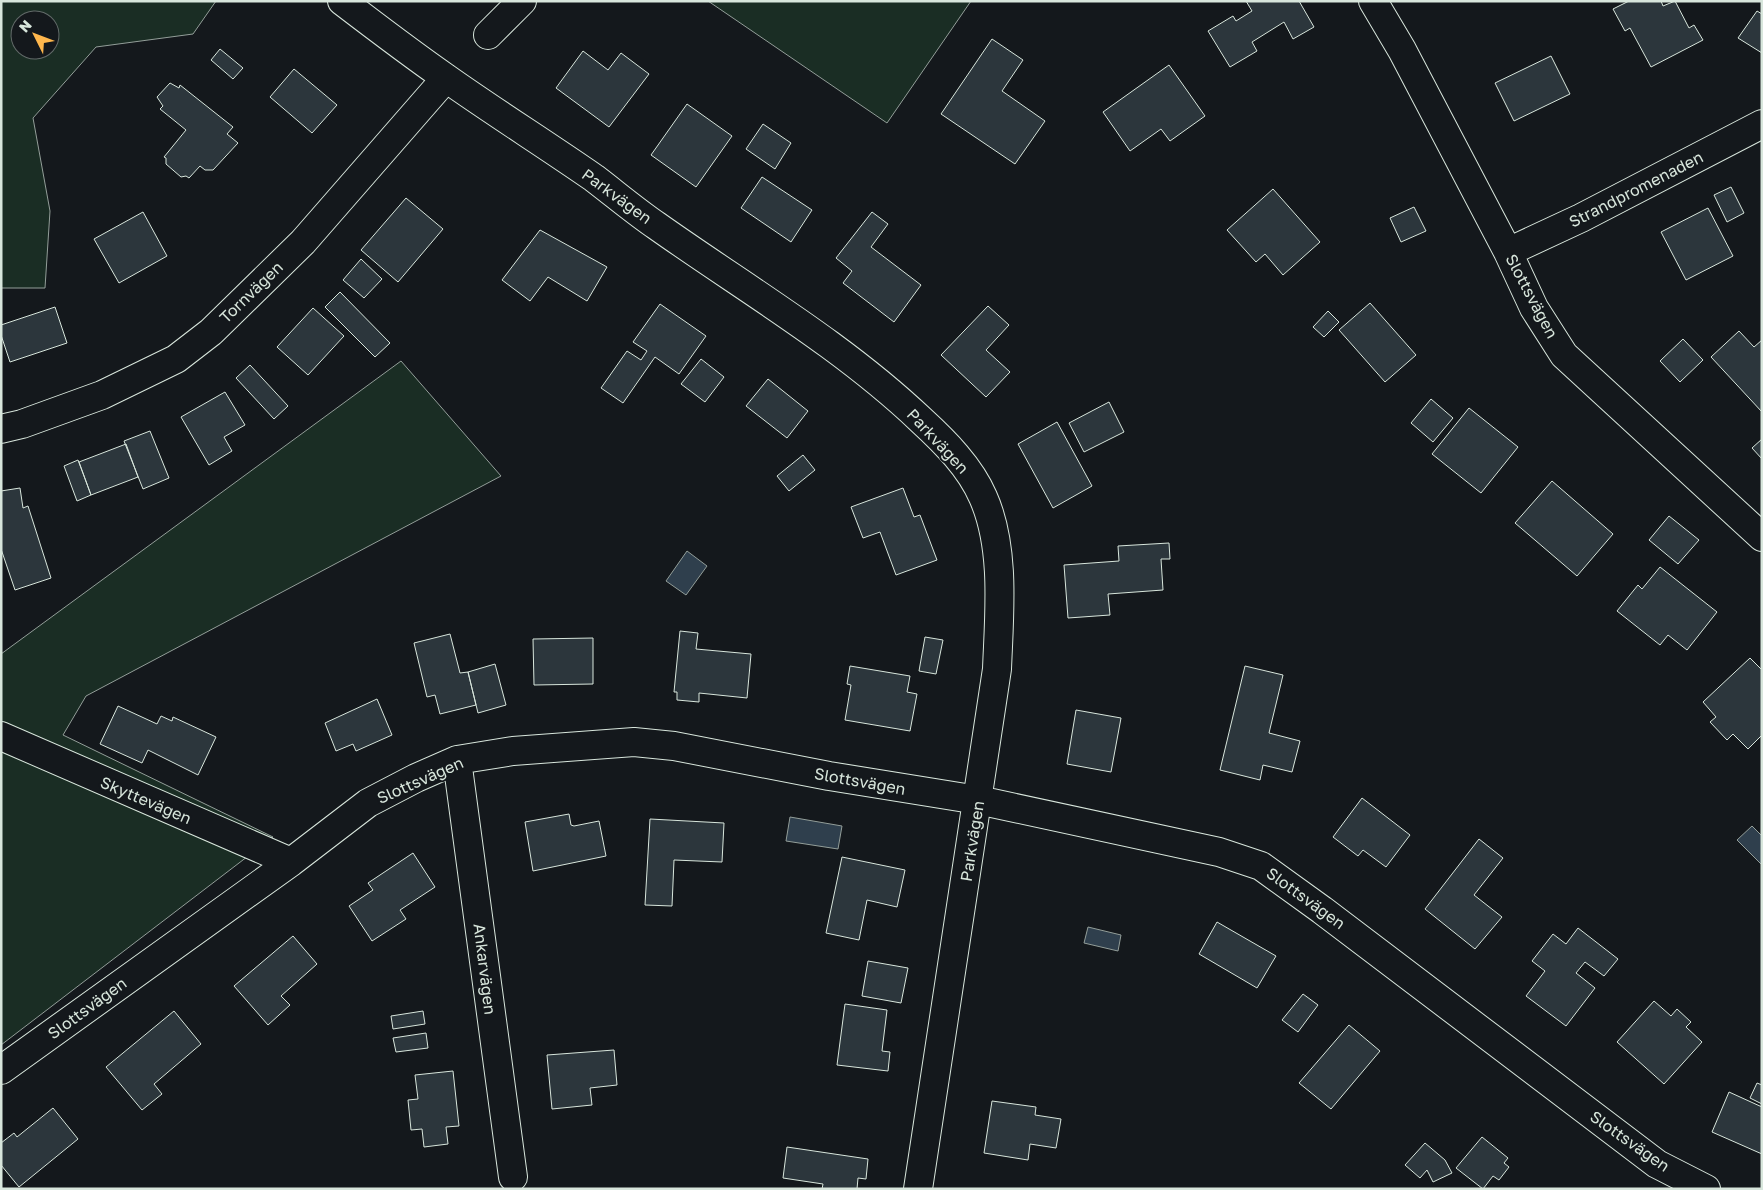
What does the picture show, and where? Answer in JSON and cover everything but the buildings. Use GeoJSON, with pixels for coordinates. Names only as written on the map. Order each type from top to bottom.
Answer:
{"type":"FeatureCollection","features":[{"type":"Feature","properties":{"kind":"street","name":"Parkvägen"},"geometry":{"type":"LineString","coordinates":[[342,1],[446,78],[804,326],[899,399],[938,436],[961,462],[984,498],[995,540],[1000,602],[996,669],[978,800],[918,1189]]}},
{"type":"Feature","properties":{"kind":"street"},"geometry":{"type":"LineString","coordinates":[[488,34],[522,1]]}},
{"type":"Feature","properties":{"kind":"street","name":"Slottsvägen"},"geometry":{"type":"LineString","coordinates":[[1373,1],[1402,50],[1508,252],[1534,308],[1564,355],[1762,537]]}},
{"type":"Feature","properties":{"kind":"street","name":"Tornvägen"},"geometry":{"type":"LineString","coordinates":[[1,429],[22,424],[102,394],[176,360],[211,332],[303,242],[446,78]]}},
{"type":"Feature","properties":{"kind":"street","name":"Strandpromenaden"},"geometry":{"type":"LineString","coordinates":[[1508,252],[1581,218],[1762,124]]}},
{"type":"Feature","properties":{"kind":"street","name":"Skyttevägen"},"geometry":{"type":"LineString","coordinates":[[1,736],[291,862]]}},
{"type":"Feature","properties":{"kind":"street","name":"Slottsvägen"},"geometry":{"type":"LineString","coordinates":[[1,1070],[291,862],[368,804],[457,760],[513,751],[634,742],[674,746],[829,776],[978,800],[1219,852],[1261,866],[1322,910],[1657,1164],[1706,1189]]}},
{"type":"Feature","properties":{"kind":"street","name":"Ankarvägen"},"geometry":{"type":"LineString","coordinates":[[457,760],[513,1177]]}},
{"type":"Feature","properties":{"kind":"green space"},"geometry":{"type":"Polygon","coordinates":[[[1,1],[216,1],[193,34],[96,47],[33,118],[50,211],[45,288],[1,288],[1,1]]]}},
{"type":"Feature","properties":{"kind":"green space"},"geometry":{"type":"Polygon","coordinates":[[[708,1],[971,1],[887,123],[708,1]]]}},
{"type":"Feature","properties":{"kind":"green space"},"geometry":{"type":"Polygon","coordinates":[[[401,361],[501,476],[86,696],[63,735],[273,837],[1,1045],[1,654],[401,361]]]}},
{"type":"Feature","properties":{"kind":"water"},"geometry":{"type":"Polygon","coordinates":[[[687,551],[707,566],[686,595],[666,581],[687,551]]]}},
{"type":"Feature","properties":{"kind":"water"},"geometry":{"type":"Polygon","coordinates":[[[790,817],[842,826],[838,849],[786,841],[790,817]]]}},
{"type":"Feature","properties":{"kind":"water"},"geometry":{"type":"Polygon","coordinates":[[[1752,826],[1762,836],[1762,865],[1737,840],[1752,826]]]}},
{"type":"Feature","properties":{"kind":"water"},"geometry":{"type":"Polygon","coordinates":[[[1088,927],[1121,935],[1118,951],[1084,943],[1088,927]]]}}]}
